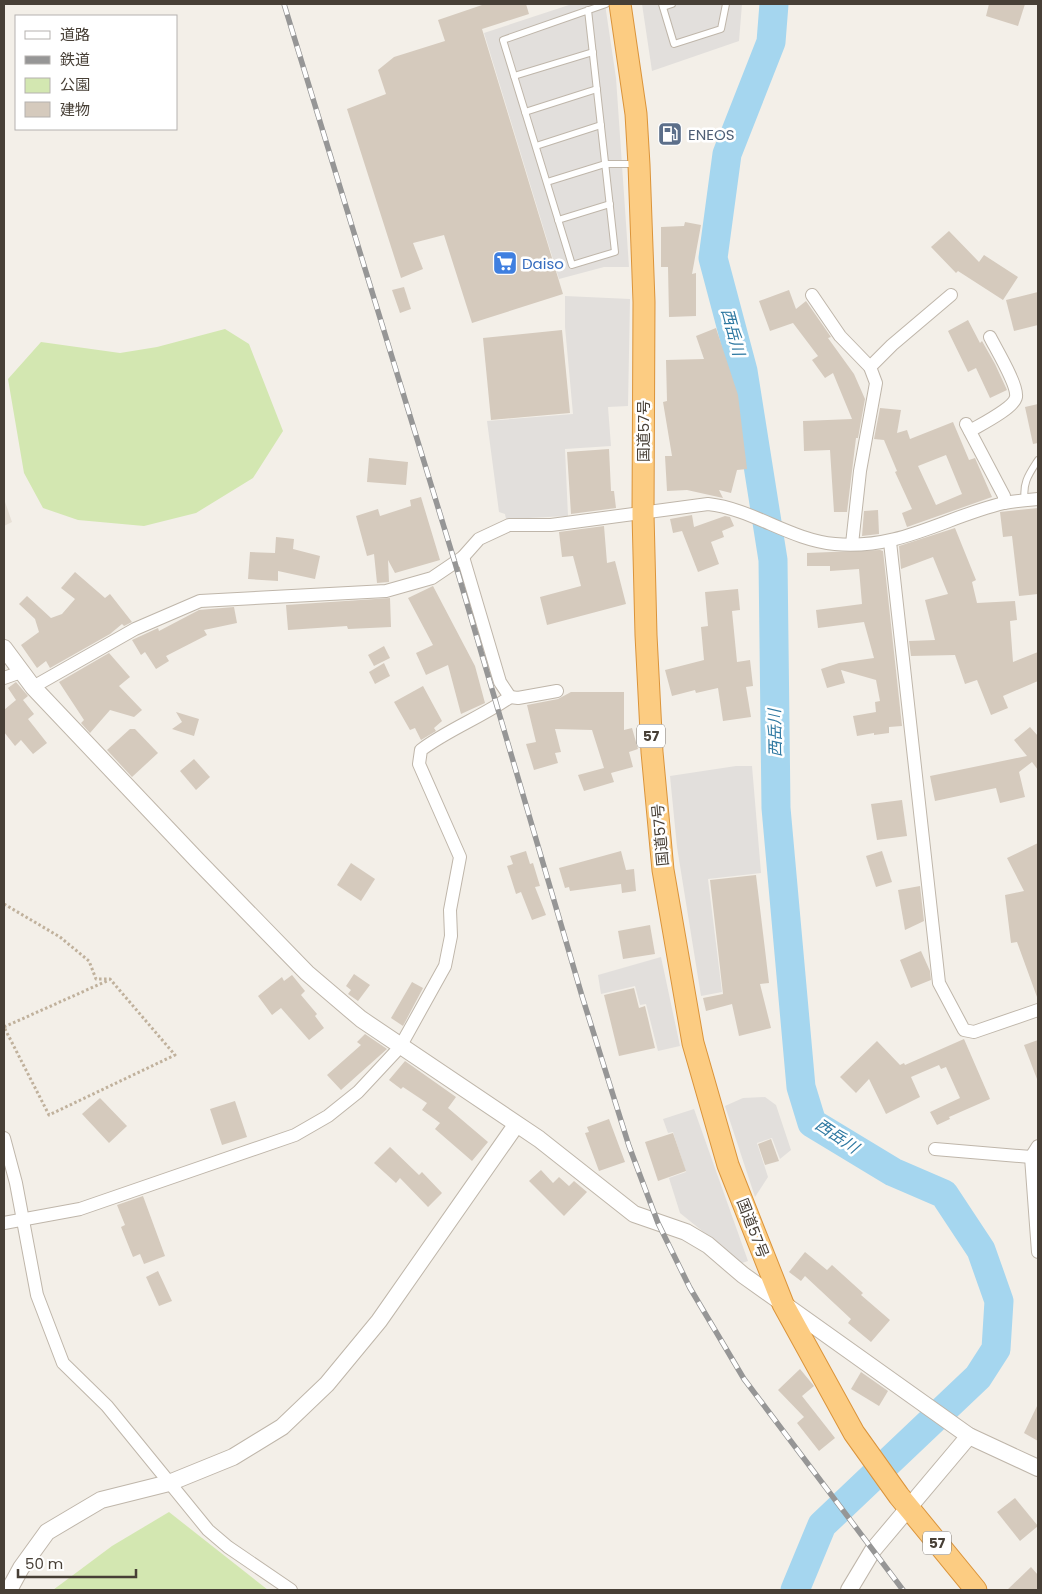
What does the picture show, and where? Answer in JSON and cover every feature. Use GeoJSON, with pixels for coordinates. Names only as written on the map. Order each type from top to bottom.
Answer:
{"type":"FeatureCollection","features":[{"type":"Feature","properties":{"kind":"highway","name":"国道57号"},"geometry":{"type":"LineString","coordinates":[[620,4],[636,114],[644,302],[643,514],[646,635],[652,752],[663,870],[686,1005],[706,1093],[728,1165],[783,1304],[854,1433],[903,1501],[976,1590]]}},
{"type":"Feature","properties":{"kind":"street"},"geometry":{"type":"LineString","coordinates":[[812,295],[840,336],[870,367],[876,383],[860,471],[852,544]]}},
{"type":"Feature","properties":{"kind":"street"},"geometry":{"type":"LineString","coordinates":[[870,367],[892,345],[951,295]]}},
{"type":"Feature","properties":{"kind":"street"},"geometry":{"type":"LineString","coordinates":[[990,336],[1015,387],[1016,397],[1010,406],[968,428],[1004,496],[1004,503]]}},
{"type":"Feature","properties":{"kind":"street"},"geometry":{"type":"LineString","coordinates":[[33,687],[135,629],[200,601],[386,591],[432,578],[463,557],[479,539],[509,525],[551,525],[708,504],[727,506],[800,536],[834,544],[852,544],[890,542],[1004,503],[1032,500]]}},
{"type":"Feature","properties":{"kind":"street"},"geometry":{"type":"LineString","coordinates":[[890,542],[940,983],[964,1030],[974,1032],[1038,1010]]}},
{"type":"Feature","properties":{"kind":"street"},"geometry":{"type":"LineString","coordinates":[[463,557],[500,682],[510,697]]}},
{"type":"Feature","properties":{"kind":"street"},"geometry":{"type":"LineString","coordinates":[[4,648],[33,687],[307,973],[361,1019],[546,1145],[634,1214],[686,1232],[708,1245],[743,1275],[969,1436],[1036,1464]]}},
{"type":"Feature","properties":{"kind":"street"},"geometry":{"type":"LineString","coordinates":[[4,678],[21,672]]}},
{"type":"Feature","properties":{"kind":"street"},"geometry":{"type":"LineString","coordinates":[[4,1223],[80,1209],[295,1135],[328,1116],[358,1092],[400,1047],[445,966],[451,936],[450,910],[460,857],[419,764],[421,750],[436,738],[468,723],[510,697],[518,698],[557,691]]}},
{"type":"Feature","properties":{"kind":"street"},"geometry":{"type":"LineString","coordinates":[[9,1590],[21,1568],[47,1532],[101,1500],[169,1483],[233,1457],[282,1427],[327,1384],[379,1321],[516,1125]]}},
{"type":"Feature","properties":{"kind":"street"},"geometry":{"type":"LineString","coordinates":[[4,1138],[12,1166],[37,1295],[63,1363],[107,1406],[169,1483],[215,1536],[291,1590]]}},
{"type":"Feature","properties":{"kind":"street"},"geometry":{"type":"LineString","coordinates":[[935,1149],[1035,1151],[1038,1252]]}},
{"type":"Feature","properties":{"kind":"street"},"geometry":{"type":"LineString","coordinates":[[848,1590],[903,1501],[969,1436]]}},
{"type":"Feature","properties":{"kind":"lane"},"geometry":{"type":"LineString","coordinates":[[588,10],[615,252],[572,265],[503,40],[588,10],[606,4]]}},
{"type":"Feature","properties":{"kind":"lane"},"geometry":{"type":"LineString","coordinates":[[672,4],[662,5],[674,44],[721,29],[726,4]]}},
{"type":"Feature","properties":{"kind":"lane"},"geometry":{"type":"LineString","coordinates":[[514,76],[593,52]]}},
{"type":"Feature","properties":{"kind":"lane"},"geometry":{"type":"LineString","coordinates":[[525,112],[597,89]]}},
{"type":"Feature","properties":{"kind":"lane"},"geometry":{"type":"LineString","coordinates":[[536,146],[601,125]]}},
{"type":"Feature","properties":{"kind":"lane"},"geometry":{"type":"LineString","coordinates":[[546,182],[605,164],[624,163],[638,165]]}},
{"type":"Feature","properties":{"kind":"lane"},"geometry":{"type":"LineString","coordinates":[[558,220],[610,204]]}},
{"type":"Feature","properties":{"kind":"lane"},"geometry":{"type":"LineString","coordinates":[[1032,500],[1023,490],[1026,479],[1038,460]]}},
{"type":"Feature","properties":{"kind":"path"},"geometry":{"type":"LineString","coordinates":[[4,904],[60,937],[90,961],[96,979],[110,979],[175,1055],[49,1115],[4,1027],[110,979]]}},
{"type":"Feature","properties":{"kind":"shaded area"},"geometry":{"type":"Polygon","coordinates":[[[572,4],[605,4],[616,78],[629,267],[604,267],[559,279],[484,33],[572,4]]]}},
{"type":"Feature","properties":{"kind":"shaded area"},"geometry":{"type":"Polygon","coordinates":[[[642,4],[742,4],[739,41],[652,71],[642,4]]]}},
{"type":"Feature","properties":{"kind":"shaded area"},"geometry":{"type":"Polygon","coordinates":[[[565,296],[630,299],[628,406],[608,407],[611,446],[565,449],[568,516],[506,519],[505,514],[499,512],[487,421],[573,414],[565,327],[565,296]]]}},
{"type":"Feature","properties":{"kind":"shaded area"},"geometry":{"type":"Polygon","coordinates":[[[4,499],[12,522],[4,526],[4,499]]]}},
{"type":"Feature","properties":{"kind":"shaded area"},"geometry":{"type":"Polygon","coordinates":[[[736,766],[752,766],[761,873],[708,879],[722,992],[701,996],[677,847],[670,776],[736,766]]]}},
{"type":"Feature","properties":{"kind":"shaded area"},"geometry":{"type":"Polygon","coordinates":[[[661,957],[680,1046],[658,1051],[646,1004],[640,1005],[635,986],[601,994],[598,975],[661,957]]]}},
{"type":"Feature","properties":{"kind":"shaded area"},"geometry":{"type":"Polygon","coordinates":[[[765,1097],[776,1105],[791,1150],[780,1159],[772,1138],[757,1143],[768,1177],[755,1197],[725,1106],[743,1098],[765,1097]]]}},
{"type":"Feature","properties":{"kind":"shaded area"},"geometry":{"type":"Polygon","coordinates":[[[694,1109],[748,1261],[742,1263],[680,1213],[669,1178],[686,1172],[673,1132],[668,1133],[663,1119],[694,1109]]]}},
{"type":"Feature","properties":{"kind":"green space"},"geometry":{"type":"Polygon","coordinates":[[[225,329],[249,344],[283,431],[253,478],[196,513],[144,526],[78,520],[43,508],[24,473],[8,379],[41,342],[120,353],[157,347],[225,329]]]}},
{"type":"Feature","properties":{"kind":"green space"},"geometry":{"type":"Polygon","coordinates":[[[169,1512],[268,1590],[53,1590],[112,1546],[169,1512]]]}},
{"type":"Feature","properties":{"kind":"building"},"geometry":{"type":"Polygon","coordinates":[[[485,4],[526,4],[529,14],[482,29],[563,294],[472,323],[444,235],[413,243],[423,269],[401,278],[347,109],[386,94],[378,70],[394,57],[445,41],[438,20],[485,4]]]}},
{"type":"Feature","properties":{"kind":"building"},"geometry":{"type":"Polygon","coordinates":[[[989,4],[1025,4],[1018,26],[986,16],[989,4]]]}},
{"type":"Feature","properties":{"kind":"building"},"geometry":{"type":"Polygon","coordinates":[[[685,222],[701,225],[692,274],[696,273],[696,316],[669,317],[668,267],[661,267],[661,227],[684,226],[685,222]]]}},
{"type":"Feature","properties":{"kind":"building"},"geometry":{"type":"Polygon","coordinates":[[[949,231],[979,262],[984,255],[1018,277],[1003,300],[958,271],[956,273],[931,247],[949,231]]]}},
{"type":"Feature","properties":{"kind":"building"},"geometry":{"type":"Polygon","coordinates":[[[404,287],[411,309],[400,313],[392,290],[404,287]]]}},
{"type":"Feature","properties":{"kind":"building"},"geometry":{"type":"Polygon","coordinates":[[[789,290],[796,309],[806,301],[831,337],[828,338],[854,374],[865,399],[858,438],[856,438],[847,512],[834,512],[830,450],[804,451],[803,421],[852,419],[833,373],[825,378],[812,360],[818,356],[793,323],[770,331],[759,301],[789,290]]]}},
{"type":"Feature","properties":{"kind":"building"},"geometry":{"type":"Polygon","coordinates":[[[1038,292],[1038,325],[1014,331],[1006,300],[1038,292]]]}},
{"type":"Feature","properties":{"kind":"building"},"geometry":{"type":"Polygon","coordinates":[[[968,320],[980,343],[982,341],[995,364],[1007,390],[990,398],[976,368],[968,372],[948,331],[968,320]]]}},
{"type":"Feature","properties":{"kind":"building"},"geometry":{"type":"Polygon","coordinates":[[[716,328],[738,395],[747,469],[737,470],[731,493],[719,490],[723,498],[687,490],[667,491],[665,456],[672,456],[663,402],[667,401],[666,360],[704,359],[696,336],[716,328]]]}},
{"type":"Feature","properties":{"kind":"building"},"geometry":{"type":"Polygon","coordinates":[[[562,330],[570,413],[491,420],[483,338],[562,330]]]}},
{"type":"Feature","properties":{"kind":"building"},"geometry":{"type":"Polygon","coordinates":[[[1038,404],[1038,443],[1033,444],[1025,407],[1038,404]]]}},
{"type":"Feature","properties":{"kind":"building"},"geometry":{"type":"Polygon","coordinates":[[[880,408],[901,410],[897,433],[907,430],[910,439],[953,422],[969,460],[975,458],[992,497],[907,527],[902,513],[912,509],[895,472],[897,471],[884,440],[874,439],[880,408]],[[946,455],[918,466],[936,505],[962,494],[946,455]]]}},
{"type":"Feature","properties":{"kind":"building"},"geometry":{"type":"Polygon","coordinates":[[[609,449],[611,491],[614,491],[616,508],[571,514],[567,452],[609,449]]]}},
{"type":"Feature","properties":{"kind":"building"},"geometry":{"type":"Polygon","coordinates":[[[369,458],[408,462],[406,485],[367,482],[369,458]]]}},
{"type":"Feature","properties":{"kind":"building"},"geometry":{"type":"Polygon","coordinates":[[[421,497],[440,560],[395,573],[388,560],[389,582],[377,583],[374,554],[367,556],[356,516],[378,509],[380,516],[411,506],[410,500],[421,497]]]}},
{"type":"Feature","properties":{"kind":"building"},"geometry":{"type":"Polygon","coordinates":[[[1038,508],[1038,594],[1019,596],[1012,536],[1003,537],[1000,512],[1038,508]]]}},
{"type":"Feature","properties":{"kind":"building"},"geometry":{"type":"Polygon","coordinates":[[[878,510],[879,534],[862,536],[864,511],[878,510]]]}},
{"type":"Feature","properties":{"kind":"building"},"geometry":{"type":"Polygon","coordinates":[[[692,515],[694,527],[725,516],[730,517],[734,526],[722,531],[724,537],[711,542],[719,564],[698,572],[682,531],[673,533],[670,519],[692,515]]]}},
{"type":"Feature","properties":{"kind":"building"},"geometry":{"type":"Polygon","coordinates":[[[604,526],[607,563],[615,561],[626,604],[547,625],[540,597],[581,586],[573,556],[562,557],[559,532],[604,526]]]}},
{"type":"Feature","properties":{"kind":"building"},"geometry":{"type":"Polygon","coordinates":[[[955,528],[976,580],[972,582],[977,603],[1015,601],[1017,620],[1010,621],[1013,662],[1038,652],[1038,681],[1003,696],[1008,708],[991,715],[977,680],[965,684],[955,655],[911,656],[909,641],[935,640],[925,600],[948,594],[933,557],[901,569],[899,546],[955,528]]]}},
{"type":"Feature","properties":{"kind":"building"},"geometry":{"type":"Polygon","coordinates":[[[276,537],[294,539],[293,549],[320,556],[315,579],[278,571],[278,581],[248,579],[250,552],[275,553],[276,537]]]}},
{"type":"Feature","properties":{"kind":"building"},"geometry":{"type":"Polygon","coordinates":[[[883,551],[902,726],[889,727],[889,733],[857,736],[853,716],[876,712],[875,702],[880,701],[876,680],[841,670],[845,683],[827,688],[821,669],[839,663],[874,658],[864,622],[818,628],[816,610],[862,604],[859,569],[830,571],[830,566],[807,566],[807,553],[883,551]]]}},
{"type":"Feature","properties":{"kind":"building"},"geometry":{"type":"Polygon","coordinates":[[[75,572],[105,598],[110,594],[132,622],[124,626],[122,624],[110,634],[50,668],[46,661],[37,668],[21,645],[39,632],[35,619],[19,604],[27,596],[51,618],[62,614],[75,599],[61,588],[75,572]]]}},
{"type":"Feature","properties":{"kind":"building"},"geometry":{"type":"Polygon","coordinates":[[[433,586],[475,666],[485,703],[461,714],[448,665],[426,675],[416,653],[433,645],[408,598],[433,586]]]}},
{"type":"Feature","properties":{"kind":"building"},"geometry":{"type":"Polygon","coordinates":[[[738,589],[740,610],[732,611],[737,662],[750,660],[753,686],[746,687],[751,717],[723,721],[718,688],[696,693],[695,690],[672,696],[665,670],[704,660],[701,627],[708,626],[705,592],[738,589]]]}},
{"type":"Feature","properties":{"kind":"building"},"geometry":{"type":"Polygon","coordinates":[[[390,598],[391,627],[348,629],[347,626],[288,630],[286,605],[390,598]]]}},
{"type":"Feature","properties":{"kind":"building"},"geometry":{"type":"Polygon","coordinates":[[[234,607],[237,623],[204,630],[207,635],[166,656],[169,661],[156,669],[145,652],[141,655],[132,640],[158,628],[159,631],[199,610],[234,607]]]}},
{"type":"Feature","properties":{"kind":"building"},"geometry":{"type":"Polygon","coordinates":[[[384,646],[390,658],[374,666],[368,655],[384,646]]]}},
{"type":"Feature","properties":{"kind":"building"},"geometry":{"type":"Polygon","coordinates":[[[109,653],[130,677],[119,686],[142,710],[134,717],[110,710],[90,733],[81,723],[84,720],[59,682],[109,653]]]}},
{"type":"Feature","properties":{"kind":"building"},"geometry":{"type":"Polygon","coordinates":[[[384,663],[390,676],[375,684],[369,672],[384,663]]]}},
{"type":"Feature","properties":{"kind":"building"},"geometry":{"type":"Polygon","coordinates":[[[16,682],[28,696],[23,700],[34,714],[28,719],[47,743],[33,754],[21,740],[15,746],[4,732],[4,710],[16,700],[8,688],[16,682]]]}},
{"type":"Feature","properties":{"kind":"building"},"geometry":{"type":"Polygon","coordinates":[[[423,686],[442,721],[434,728],[436,731],[421,740],[415,728],[410,730],[394,702],[423,686]]]}},
{"type":"Feature","properties":{"kind":"building"},"geometry":{"type":"Polygon","coordinates":[[[571,692],[624,692],[624,730],[632,728],[638,749],[629,752],[633,767],[611,773],[614,782],[584,791],[578,775],[604,768],[592,730],[555,729],[561,752],[555,753],[558,763],[534,770],[526,744],[536,742],[527,705],[558,699],[571,692]]]}},
{"type":"Feature","properties":{"kind":"building"},"geometry":{"type":"Polygon","coordinates":[[[176,712],[199,719],[194,736],[172,729],[182,722],[176,712]]]}},
{"type":"Feature","properties":{"kind":"building"},"geometry":{"type":"Polygon","coordinates":[[[1030,727],[1038,736],[1038,770],[1032,762],[1019,772],[1025,797],[1000,803],[996,788],[935,801],[930,776],[1027,756],[1014,740],[1030,727]]]}},
{"type":"Feature","properties":{"kind":"building"},"geometry":{"type":"Polygon","coordinates":[[[130,729],[135,729],[158,753],[132,777],[107,750],[130,729]]]}},
{"type":"Feature","properties":{"kind":"building"},"geometry":{"type":"Polygon","coordinates":[[[194,759],[210,777],[196,790],[180,771],[194,759]]]}},
{"type":"Feature","properties":{"kind":"building"},"geometry":{"type":"Polygon","coordinates":[[[902,800],[907,836],[877,840],[871,804],[902,800]]]}},
{"type":"Feature","properties":{"kind":"building"},"geometry":{"type":"Polygon","coordinates":[[[1038,843],[1037,997],[1017,942],[1011,943],[1005,895],[1024,891],[1007,858],[1038,843]]]}},
{"type":"Feature","properties":{"kind":"building"},"geometry":{"type":"Polygon","coordinates":[[[526,851],[530,864],[533,863],[540,886],[535,887],[546,915],[532,920],[521,892],[516,894],[507,866],[513,864],[510,856],[526,851]]]}},
{"type":"Feature","properties":{"kind":"building"},"geometry":{"type":"Polygon","coordinates":[[[621,851],[626,870],[634,869],[636,891],[622,893],[621,884],[570,891],[569,887],[565,888],[559,868],[621,851]]]}},
{"type":"Feature","properties":{"kind":"building"},"geometry":{"type":"Polygon","coordinates":[[[882,851],[892,882],[876,887],[866,856],[882,851]]]}},
{"type":"Feature","properties":{"kind":"building"},"geometry":{"type":"Polygon","coordinates":[[[351,863],[375,879],[361,901],[337,885],[351,863]]]}},
{"type":"Feature","properties":{"kind":"building"},"geometry":{"type":"Polygon","coordinates":[[[756,875],[769,983],[760,984],[771,1028],[739,1036],[732,1004],[706,1011],[703,998],[723,994],[710,880],[756,875]]]}},
{"type":"Feature","properties":{"kind":"building"},"geometry":{"type":"Polygon","coordinates":[[[920,886],[924,921],[905,930],[898,890],[920,886]]]}},
{"type":"Feature","properties":{"kind":"building"},"geometry":{"type":"Polygon","coordinates":[[[650,925],[655,954],[623,959],[618,931],[650,925]]]}},
{"type":"Feature","properties":{"kind":"building"},"geometry":{"type":"Polygon","coordinates":[[[921,951],[930,971],[931,980],[911,988],[900,960],[921,951]]]}},
{"type":"Feature","properties":{"kind":"building"},"geometry":{"type":"Polygon","coordinates":[[[354,974],[370,985],[358,1001],[348,994],[351,990],[346,986],[354,974]]]}},
{"type":"Feature","properties":{"kind":"building"},"geometry":{"type":"Polygon","coordinates":[[[292,975],[305,991],[301,995],[317,1014],[315,1016],[324,1028],[309,1040],[281,1008],[272,1015],[258,996],[282,977],[284,981],[292,975]]]}},
{"type":"Feature","properties":{"kind":"building"},"geometry":{"type":"Polygon","coordinates":[[[412,982],[423,988],[403,1026],[391,1018],[412,982]]]}},
{"type":"Feature","properties":{"kind":"building"},"geometry":{"type":"Polygon","coordinates":[[[634,988],[639,1008],[645,1006],[655,1048],[619,1056],[604,995],[634,988]]]}},
{"type":"Feature","properties":{"kind":"building"},"geometry":{"type":"Polygon","coordinates":[[[365,1034],[387,1049],[341,1090],[327,1075],[361,1045],[357,1042],[365,1034]]]}},
{"type":"Feature","properties":{"kind":"building"},"geometry":{"type":"Polygon","coordinates":[[[964,1039],[990,1099],[949,1117],[950,1119],[937,1125],[930,1112],[960,1098],[946,1067],[941,1069],[939,1065],[911,1077],[920,1097],[886,1114],[869,1079],[856,1093],[840,1077],[877,1041],[900,1065],[904,1063],[905,1065],[964,1039]]]}},
{"type":"Feature","properties":{"kind":"building"},"geometry":{"type":"Polygon","coordinates":[[[1038,1040],[1038,1079],[1037,1079],[1024,1045],[1038,1040]]]}},
{"type":"Feature","properties":{"kind":"building"},"geometry":{"type":"Polygon","coordinates":[[[405,1061],[456,1097],[448,1108],[488,1142],[472,1161],[435,1129],[440,1123],[422,1110],[427,1103],[389,1080],[405,1061]]]}},
{"type":"Feature","properties":{"kind":"building"},"geometry":{"type":"Polygon","coordinates":[[[100,1098],[127,1126],[109,1143],[82,1114],[100,1098]]]}},
{"type":"Feature","properties":{"kind":"building"},"geometry":{"type":"Polygon","coordinates":[[[235,1101],[247,1137],[222,1145],[210,1109],[235,1101]]]}},
{"type":"Feature","properties":{"kind":"building"},"geometry":{"type":"Polygon","coordinates":[[[609,1119],[625,1162],[599,1171],[585,1133],[589,1132],[587,1127],[609,1119]]]}},
{"type":"Feature","properties":{"kind":"building"},"geometry":{"type":"Polygon","coordinates":[[[673,1133],[686,1171],[658,1181],[645,1142],[673,1133]]]}},
{"type":"Feature","properties":{"kind":"building"},"geometry":{"type":"Polygon","coordinates":[[[771,1139],[779,1161],[765,1165],[758,1144],[771,1139]]]}},
{"type":"Feature","properties":{"kind":"building"},"geometry":{"type":"Polygon","coordinates":[[[390,1147],[419,1175],[422,1172],[442,1193],[428,1207],[400,1178],[396,1183],[374,1163],[390,1147]]]}},
{"type":"Feature","properties":{"kind":"building"},"geometry":{"type":"Polygon","coordinates":[[[541,1170],[553,1183],[559,1177],[569,1186],[574,1181],[587,1192],[564,1216],[529,1181],[541,1170]]]}},
{"type":"Feature","properties":{"kind":"building"},"geometry":{"type":"Polygon","coordinates":[[[143,1196],[165,1256],[144,1264],[140,1254],[133,1257],[121,1227],[125,1225],[117,1205],[143,1196]]]}},
{"type":"Feature","properties":{"kind":"building"},"geometry":{"type":"Polygon","coordinates":[[[805,1252],[827,1270],[832,1265],[863,1293],[861,1295],[890,1320],[871,1342],[848,1323],[851,1319],[805,1276],[801,1281],[789,1272],[805,1252]]]}},
{"type":"Feature","properties":{"kind":"building"},"geometry":{"type":"Polygon","coordinates":[[[158,1271],[172,1301],[159,1306],[146,1277],[158,1271]]]}},
{"type":"Feature","properties":{"kind":"building"},"geometry":{"type":"Polygon","coordinates":[[[800,1369],[814,1386],[802,1396],[835,1438],[819,1451],[797,1423],[804,1417],[778,1390],[800,1369]]]}},
{"type":"Feature","properties":{"kind":"building"},"geometry":{"type":"Polygon","coordinates":[[[861,1372],[888,1391],[879,1406],[851,1389],[861,1372]]]}},
{"type":"Feature","properties":{"kind":"building"},"geometry":{"type":"Polygon","coordinates":[[[1038,1404],[1038,1441],[1024,1433],[1038,1404]]]}},
{"type":"Feature","properties":{"kind":"building"},"geometry":{"type":"Polygon","coordinates":[[[1015,1498],[1038,1526],[1020,1541],[997,1512],[1015,1498]]]}},
{"type":"Feature","properties":{"kind":"building"},"geometry":{"type":"Polygon","coordinates":[[[1031,1567],[1038,1575],[1038,1590],[1007,1590],[1031,1567]]]}},
{"type":"Feature","properties":{"kind":"waterway","name":"西岳川"},"geometry":{"type":"LineString","coordinates":[[774,4],[771,42],[727,154],[713,258],[743,371],[773,560],[776,808],[801,1087],[812,1123],[893,1172],[944,1194],[981,1250],[999,1301],[996,1349],[978,1377],[822,1525],[795,1590]]}},
{"type":"Feature","properties":{"kind":"railway"},"geometry":{"type":"LineString","coordinates":[[284,4],[455,563],[582,996],[629,1146],[658,1223],[690,1288],[744,1379],[903,1590]]}},
{"type":"Feature","properties":{"kind":"place","name":"ENEOS"},"geometry":{"type":"Point","coordinates":[670,134]}},
{"type":"Feature","properties":{"kind":"place","name":"Daiso"},"geometry":{"type":"Point","coordinates":[505,263]}}]}
